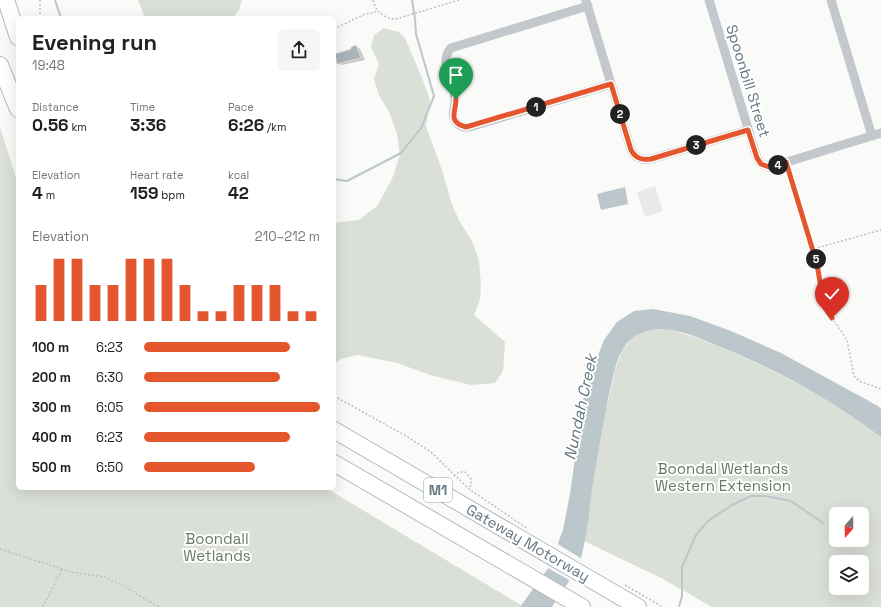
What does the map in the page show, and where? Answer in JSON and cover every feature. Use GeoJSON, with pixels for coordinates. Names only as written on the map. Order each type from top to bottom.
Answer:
{"type":"FeatureCollection","features":[{"type":"Feature","properties":{"kind":"highway"},"geometry":{"type":"LineString","coordinates":[[6,0],[16,31]]}},
{"type":"Feature","properties":{"kind":"highway"},"geometry":{"type":"LineString","coordinates":[[0,65],[16,104]]}},
{"type":"Feature","properties":{"kind":"highway","name":"Gateway Motorway"},"geometry":{"type":"LineString","coordinates":[[336,431],[638,607]]}},
{"type":"Feature","properties":{"kind":"highway","name":"Gateway Motorway"},"geometry":{"type":"LineString","coordinates":[[336,464],[580,606]]}},
{"type":"Feature","properties":{"kind":"street","name":"Spoonbill Street"},"geometry":{"type":"LineString","coordinates":[[709,0],[748,130],[757,158],[761,164],[769,167],[877,134]]}},
{"type":"Feature","properties":{"kind":"street"},"geometry":{"type":"LineString","coordinates":[[831,0],[877,134]]}},
{"type":"Feature","properties":{"kind":"street"},"geometry":{"type":"LineString","coordinates":[[611,84],[469,127],[460,125],[454,118],[455,96],[445,61],[451,48],[587,3],[634,156],[644,160],[651,159],[748,130]]}},
{"type":"Feature","properties":{"kind":"path"},"geometry":{"type":"LineString","coordinates":[[40,0],[40,16]]}},
{"type":"Feature","properties":{"kind":"path"},"geometry":{"type":"LineString","coordinates":[[373,0],[377,11],[382,16],[392,19],[402,18],[459,0]]}},
{"type":"Feature","properties":{"kind":"path"},"geometry":{"type":"LineString","coordinates":[[336,28],[365,14],[377,11]]}},
{"type":"Feature","properties":{"kind":"path"},"geometry":{"type":"LineString","coordinates":[[786,162],[813,249],[819,272],[824,306],[847,340],[854,376],[859,381],[881,389]]}},
{"type":"Feature","properties":{"kind":"path"},"geometry":{"type":"LineString","coordinates":[[813,249],[881,230]]}},
{"type":"Feature","properties":{"kind":"path"},"geometry":{"type":"LineString","coordinates":[[336,397],[420,445],[439,459],[454,476],[469,489],[530,530]]}},
{"type":"Feature","properties":{"kind":"path"},"geometry":{"type":"LineString","coordinates":[[454,476],[459,472],[465,472],[472,479],[469,489]]}},
{"type":"Feature","properties":{"kind":"path"},"geometry":{"type":"LineString","coordinates":[[0,549],[62,569],[113,581],[159,607]]}},
{"type":"Feature","properties":{"kind":"path"},"geometry":{"type":"LineString","coordinates":[[43,607],[62,569]]}},
{"type":"Feature","properties":{"kind":"shaded area"},"geometry":{"type":"Polygon","coordinates":[[[655,186],[663,211],[645,217],[637,192],[655,186]]]}},
{"type":"Feature","properties":{"kind":"shaded area"},"geometry":{"type":"Polygon","coordinates":[[[625,187],[628,204],[601,210],[597,194],[625,187]]]}},
{"type":"Feature","properties":{"kind":"shaded area"},"geometry":{"type":"Polygon","coordinates":[[[653,309],[690,316],[731,331],[781,353],[878,406],[881,409],[881,437],[842,410],[802,386],[740,355],[698,337],[676,331],[654,329],[644,332],[628,342],[616,365],[608,399],[592,489],[588,524],[581,558],[572,577],[552,607],[520,607],[549,567],[563,530],[570,494],[583,400],[591,373],[604,340],[617,322],[634,311],[653,309]]]}},
{"type":"Feature","properties":{"kind":"green space"},"geometry":{"type":"Polygon","coordinates":[[[138,0],[242,0],[239,10],[234,16],[144,16],[138,0]]]}},
{"type":"Feature","properties":{"kind":"green space"},"geometry":{"type":"Polygon","coordinates":[[[384,28],[399,32],[405,38],[430,100],[426,126],[442,170],[452,205],[460,222],[472,241],[479,261],[481,285],[480,299],[474,315],[505,342],[503,371],[495,383],[471,385],[430,375],[397,363],[358,355],[341,359],[336,363],[336,223],[359,220],[377,206],[392,179],[400,155],[397,134],[389,112],[379,95],[374,79],[379,64],[371,47],[374,35],[384,28]]]}},
{"type":"Feature","properties":{"kind":"green space","name":"Boondall Wetlands"},"geometry":{"type":"Polygon","coordinates":[[[0,127],[16,178],[16,490],[329,490],[521,605],[520,607],[0,607],[0,127]]]}},
{"type":"Feature","properties":{"kind":"green space","name":"Boondal Wetlands Western Extension"},"geometry":{"type":"Polygon","coordinates":[[[665,328],[709,343],[786,377],[850,415],[881,437],[881,607],[712,607],[663,579],[584,541],[599,440],[615,370],[622,351],[633,337],[648,330],[665,328]]]}},
{"type":"Feature","properties":{"kind":"pier"},"geometry":{"type":"Polygon","coordinates":[[[556,543],[582,559],[571,581],[546,567],[556,543]]]}},
{"type":"Feature","properties":{"kind":"building"},"geometry":{"type":"Polygon","coordinates":[[[356,45],[361,58],[337,64],[336,54],[351,49],[351,47],[356,45]]]}},
{"type":"Feature","properties":{"kind":"waterway"},"geometry":{"type":"LineString","coordinates":[[55,0],[60,16]]}},
{"type":"Feature","properties":{"kind":"waterway"},"geometry":{"type":"LineString","coordinates":[[336,179],[347,181],[401,153],[421,128],[434,96],[416,34],[412,0]]}},
{"type":"Feature","properties":{"kind":"waterway"},"geometry":{"type":"LineString","coordinates":[[679,607],[682,596],[682,567],[696,535],[708,521],[732,505],[751,496],[766,496],[791,501],[823,523]]}},
{"type":"Feature","properties":{"kind":"route"},"geometry":{"type":"LineString","coordinates":[[456,99],[453,112],[454,118],[457,123],[466,127],[611,84],[631,150],[634,156],[644,160],[748,130],[757,158],[761,164],[769,167],[786,162],[817,264],[824,306],[832,318]]}},
{"type":"Feature","properties":{"kind":"water label","name":"Nundah Creek"},"geometry":{"type":"Point","coordinates":[580,407]}}]}
